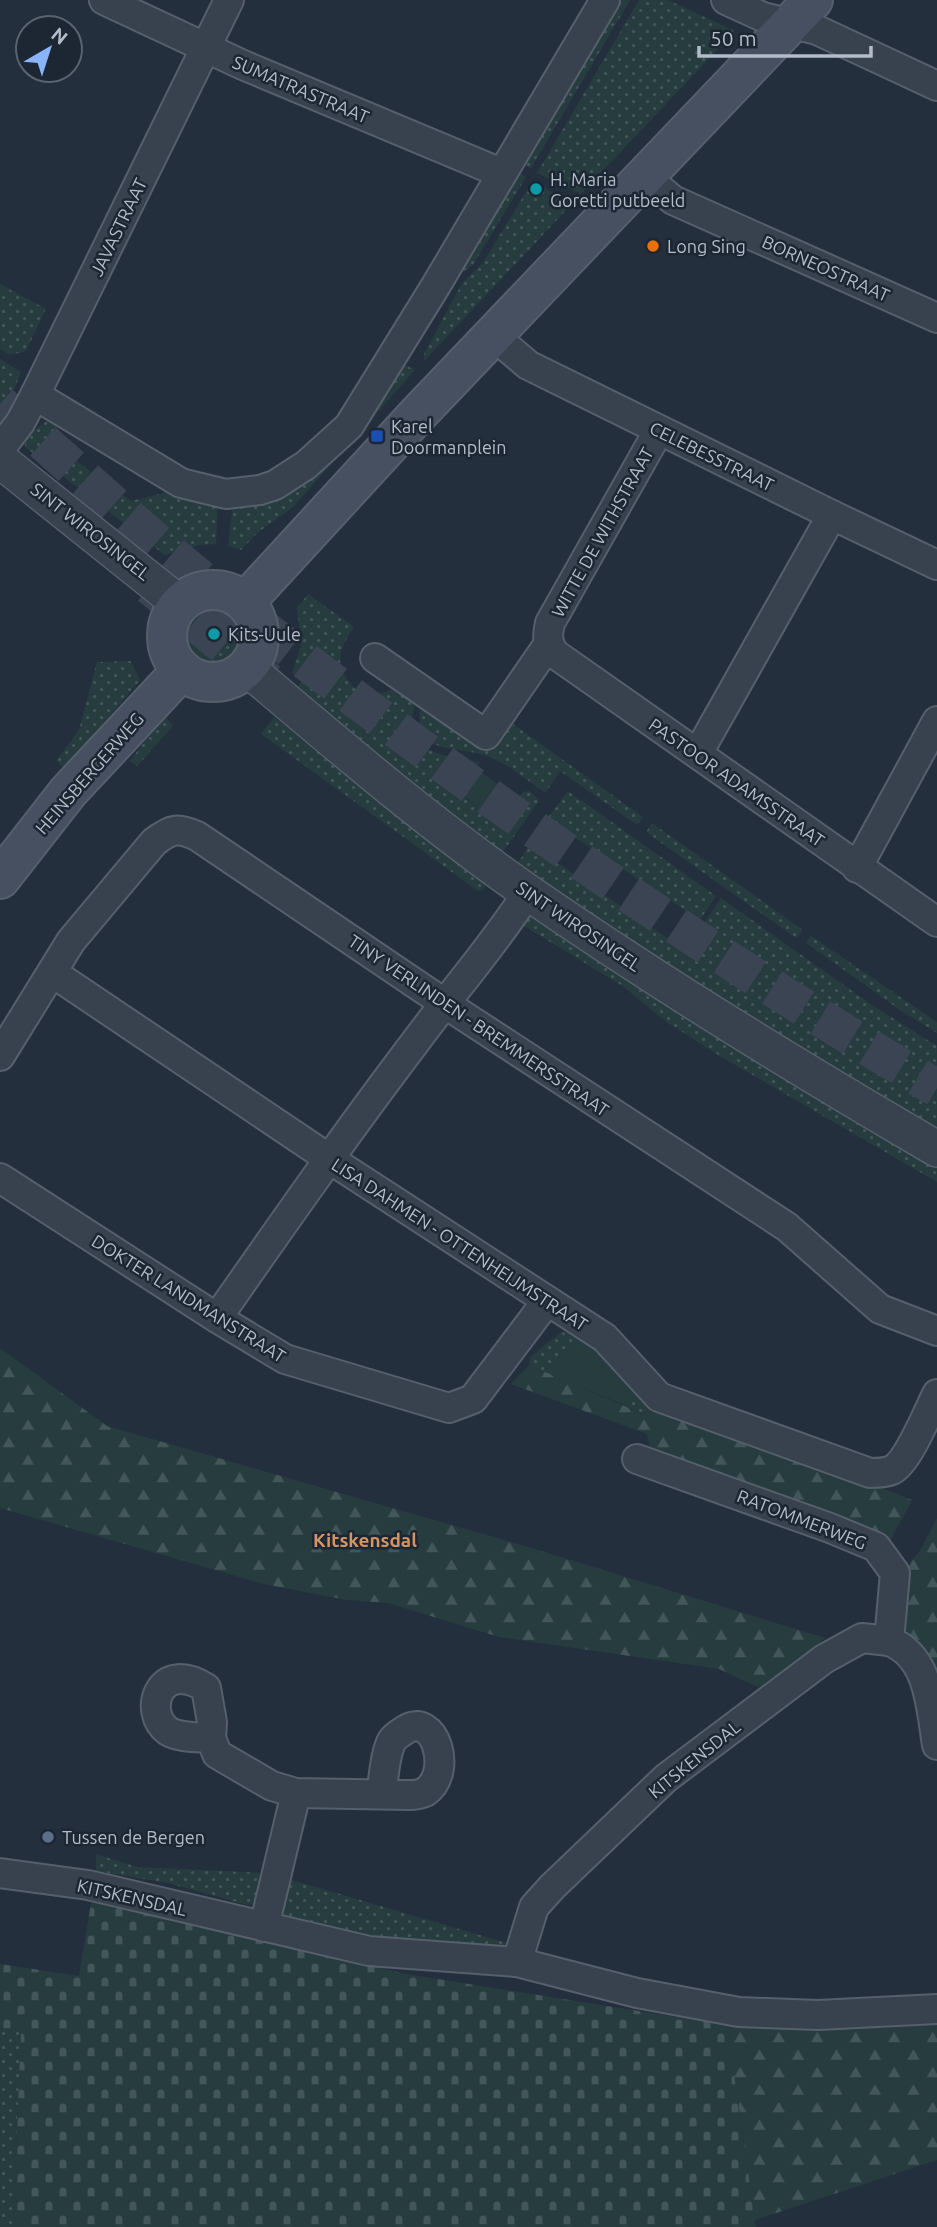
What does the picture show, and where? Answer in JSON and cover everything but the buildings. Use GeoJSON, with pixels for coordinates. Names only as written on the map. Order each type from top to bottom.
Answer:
{"type":"FeatureCollection","features":[{"type":"Feature","properties":{"kind":"main road"},"geometry":{"type":"LineString","coordinates":[[245,602],[417,415],[802,12]]}},
{"type":"Feature","properties":{"kind":"main road"},"geometry":{"type":"LineString","coordinates":[[210,590],[234,594],[245,602],[258,623],[260,636],[258,649],[247,668],[236,676],[215,682],[199,680],[182,670],[173,658],[167,638],[170,620],[180,604],[198,592],[210,590]]}},
{"type":"Feature","properties":{"kind":"main road","name":"HEINSBERGERWEG"},"geometry":{"type":"LineString","coordinates":[[0,879],[68,792],[182,670]]}},
{"type":"Feature","properties":{"kind":"street","name":"SUMATRASTRAAT"},"geometry":{"type":"LineString","coordinates":[[104,0],[205,48],[501,173]]}},
{"type":"Feature","properties":{"kind":"street","name":"JAVASTRAAT"},"geometry":{"type":"LineString","coordinates":[[0,450],[20,423],[35,395],[229,0]]}},
{"type":"Feature","properties":{"kind":"street"},"geometry":{"type":"LineString","coordinates":[[35,395],[181,483],[226,494],[243,494],[275,485],[306,465],[349,426],[435,287],[605,0]]}},
{"type":"Feature","properties":{"kind":"street"},"geometry":{"type":"LineString","coordinates":[[726,0],[763,17],[802,12],[817,30],[937,86]]}},
{"type":"Feature","properties":{"kind":"street","name":"BORNEOSTRAAT"},"geometry":{"type":"LineString","coordinates":[[644,176],[673,200],[937,318]]}},
{"type":"Feature","properties":{"kind":"street","name":"CELEBESSTRAAT"},"geometry":{"type":"LineString","coordinates":[[494,336],[528,365],[937,565]]}},
{"type":"Feature","properties":{"kind":"street","name":"WITTE DE WITHSTRAAT"},"geometry":{"type":"LineString","coordinates":[[375,658],[486,735],[548,640],[550,623],[659,430]]}},
{"type":"Feature","properties":{"kind":"street","name":"SINT WIROSINGEL"},"geometry":{"type":"LineString","coordinates":[[0,460],[180,604]]}},
{"type":"Feature","properties":{"kind":"street"},"geometry":{"type":"LineString","coordinates":[[698,753],[831,515]]}},
{"type":"Feature","properties":{"kind":"street","name":"PASTOOR ADAMSSTRAAT"},"geometry":{"type":"LineString","coordinates":[[548,640],[555,654],[937,922]]}},
{"type":"Feature","properties":{"kind":"street","name":"SINT WIROSINGEL"},"geometry":{"type":"LineString","coordinates":[[247,668],[395,793],[528,892],[679,993],[937,1149]]}},
{"type":"Feature","properties":{"kind":"street"},"geometry":{"type":"LineString","coordinates":[[858,867],[937,721]]}},
{"type":"Feature","properties":{"kind":"street","name":"TINY VERLINDEN - BREMMERSSTRAAT"},"geometry":{"type":"LineString","coordinates":[[53,973],[71,941],[154,842],[168,831],[184,830],[197,836],[444,1003],[787,1227],[880,1308],[937,1331]]}},
{"type":"Feature","properties":{"kind":"street"},"geometry":{"type":"LineString","coordinates":[[217,1318],[328,1158],[444,1003],[508,924],[528,892]]}},
{"type":"Feature","properties":{"kind":"street"},"geometry":{"type":"LineString","coordinates":[[0,1056],[53,973]]}},
{"type":"Feature","properties":{"kind":"street","name":"LISA DAHMEN - OTTENHEIJMSTRAAT"},"geometry":{"type":"LineString","coordinates":[[53,973],[328,1158],[605,1338],[659,1397],[870,1473],[883,1473],[894,1469],[905,1456],[937,1394]]}},
{"type":"Feature","properties":{"kind":"street","name":"DOKTER LANDMANSTRAAT"},"geometry":{"type":"LineString","coordinates":[[0,1178],[285,1359],[449,1408],[472,1399],[547,1301]]}},
{"type":"Feature","properties":{"kind":"street","name":"RATOMMERWEG"},"geometry":{"type":"LineString","coordinates":[[637,1459],[876,1547],[895,1573],[889,1641]]}},
{"type":"Feature","properties":{"kind":"street","name":"KITSKENSDAL"},"geometry":{"type":"LineString","coordinates":[[517,1962],[534,1908],[552,1887],[666,1778],[824,1659],[862,1638],[889,1641]]}},
{"type":"Feature","properties":{"kind":"street"},"geometry":{"type":"LineString","coordinates":[[889,1641],[903,1646],[926,1681],[937,1745]]}},
{"type":"Feature","properties":{"kind":"street"},"geometry":{"type":"LineString","coordinates":[[211,1738],[217,1754],[272,1786],[296,1793],[381,1794]]}},
{"type":"Feature","properties":{"kind":"street"},"geometry":{"type":"LineString","coordinates":[[264,1927],[296,1793]]}},
{"type":"Feature","properties":{"kind":"street","name":"KITSKENSDAL"},"geometry":{"type":"LineString","coordinates":[[0,1873],[88,1885],[369,1951],[517,1962],[637,1993],[739,2012],[818,2015],[937,2009]]}},
{"type":"Feature","properties":{"kind":"green space"},"geometry":{"type":"Polygon","coordinates":[[[617,0],[630,0],[531,168],[520,162],[617,0]]]}},
{"type":"Feature","properties":{"kind":"green space"},"geometry":{"type":"Polygon","coordinates":[[[639,0],[668,0],[735,31],[581,194],[537,173],[639,0]]]}},
{"type":"Feature","properties":{"kind":"green space"},"geometry":{"type":"Polygon","coordinates":[[[514,170],[526,177],[473,265],[460,274],[455,271],[514,170]]]}},
{"type":"Feature","properties":{"kind":"green space"},"geometry":{"type":"Polygon","coordinates":[[[542,186],[572,204],[424,361],[424,354],[462,283],[482,264],[528,189],[534,193],[542,186]]]}},
{"type":"Feature","properties":{"kind":"green space"},"geometry":{"type":"Polygon","coordinates":[[[0,284],[46,309],[26,351],[10,355],[0,349],[0,284]]]}},
{"type":"Feature","properties":{"kind":"green space"},"geometry":{"type":"Polygon","coordinates":[[[0,359],[21,372],[5,413],[0,419],[0,359]]]}},
{"type":"Feature","properties":{"kind":"green space"},"geometry":{"type":"Polygon","coordinates":[[[400,362],[415,370],[294,506],[256,534],[241,550],[228,546],[233,503],[266,495],[400,362]]]}},
{"type":"Feature","properties":{"kind":"green space"},"geometry":{"type":"Polygon","coordinates":[[[49,419],[56,420],[56,446],[131,501],[179,489],[218,500],[216,544],[200,545],[165,555],[25,447],[25,440],[49,419]]]}},
{"type":"Feature","properties":{"kind":"green space"},"geometry":{"type":"Polygon","coordinates":[[[308,594],[354,627],[340,655],[341,668],[352,685],[370,694],[404,687],[416,697],[413,730],[418,741],[436,753],[480,762],[459,793],[500,824],[523,792],[530,791],[539,801],[500,856],[413,792],[298,686],[302,681],[292,673],[301,645],[297,608],[308,594]]]}},
{"type":"Feature","properties":{"kind":"green space"},"geometry":{"type":"Polygon","coordinates":[[[215,605],[236,613],[244,634],[236,655],[215,663],[194,655],[186,634],[194,613],[215,605]]]}},
{"type":"Feature","properties":{"kind":"green space"},"geometry":{"type":"Polygon","coordinates":[[[131,661],[140,680],[65,769],[56,761],[79,730],[97,662],[131,661]]]}},
{"type":"Feature","properties":{"kind":"green space"},"geometry":{"type":"Polygon","coordinates":[[[422,701],[490,750],[510,722],[643,817],[637,825],[560,771],[545,793],[497,760],[438,746],[422,732],[419,719],[422,701]]]}},
{"type":"Feature","properties":{"kind":"green space"},"geometry":{"type":"Polygon","coordinates":[[[164,715],[173,726],[137,766],[130,761],[164,715]]]}},
{"type":"Feature","properties":{"kind":"green space"},"geometry":{"type":"Polygon","coordinates":[[[274,717],[492,876],[483,890],[478,891],[261,734],[274,717]]]}},
{"type":"Feature","properties":{"kind":"green space"},"geometry":{"type":"Polygon","coordinates":[[[476,768],[518,799],[500,824],[459,792],[476,768]]]}},
{"type":"Feature","properties":{"kind":"green space"},"geometry":{"type":"Polygon","coordinates":[[[568,791],[716,896],[700,920],[547,819],[568,791]]]}},
{"type":"Feature","properties":{"kind":"green space"},"geometry":{"type":"Polygon","coordinates":[[[652,823],[803,930],[796,938],[646,832],[652,823]]]}},
{"type":"Feature","properties":{"kind":"green space"},"geometry":{"type":"Polygon","coordinates":[[[544,824],[560,835],[546,855],[685,950],[721,898],[872,1005],[937,1046],[937,1134],[791,1050],[515,867],[544,824]]]}},
{"type":"Feature","properties":{"kind":"green space"},"geometry":{"type":"Polygon","coordinates":[[[541,914],[937,1160],[937,1182],[720,1056],[665,1021],[624,987],[521,924],[528,916],[541,914]]]}},
{"type":"Feature","properties":{"kind":"green space"},"geometry":{"type":"Polygon","coordinates":[[[811,936],[937,1022],[937,1033],[806,943],[811,936]]]}},
{"type":"Feature","properties":{"kind":"green space"},"geometry":{"type":"Polygon","coordinates":[[[561,1332],[577,1334],[602,1349],[662,1409],[643,1414],[629,1407],[633,1393],[562,1350],[551,1375],[529,1365],[530,1357],[561,1332]]]}},
{"type":"Feature","properties":{"kind":"green space"},"geometry":{"type":"Polygon","coordinates":[[[583,1345],[592,1348],[634,1393],[629,1407],[551,1375],[562,1350],[583,1345]]]}},
{"type":"Feature","properties":{"kind":"green space"},"geometry":{"type":"Polygon","coordinates":[[[0,1348],[107,1426],[528,1547],[825,1638],[764,1690],[719,1669],[499,1637],[388,1603],[347,1600],[264,1584],[0,1508],[0,1348]]]}},
{"type":"Feature","properties":{"kind":"green space"},"geometry":{"type":"Polygon","coordinates":[[[529,1365],[643,1414],[662,1409],[796,1452],[912,1500],[890,1541],[650,1449],[647,1434],[511,1384],[529,1365]]]}},
{"type":"Feature","properties":{"kind":"green space"},"geometry":{"type":"Polygon","coordinates":[[[937,1518],[937,1670],[927,1653],[900,1630],[904,1570],[921,1549],[937,1518]]]}},
{"type":"Feature","properties":{"kind":"green space"},"geometry":{"type":"Polygon","coordinates":[[[96,1854],[137,1867],[268,1873],[261,1903],[247,1905],[168,1883],[96,1871],[96,1854]]]}},
{"type":"Feature","properties":{"kind":"green space"},"geometry":{"type":"Polygon","coordinates":[[[285,1878],[507,1943],[498,1950],[376,1942],[291,1922],[280,1914],[285,1878]]]}},
{"type":"Feature","properties":{"kind":"green space"},"geometry":{"type":"Polygon","coordinates":[[[92,1897],[406,1974],[727,2025],[756,2227],[13,2227],[21,2031],[0,2028],[0,1964],[79,1976],[92,1897]]]}},
{"type":"Feature","properties":{"kind":"green space"},"geometry":{"type":"Polygon","coordinates":[[[937,2024],[937,2160],[755,2220],[727,2025],[882,2028],[937,2024]]]}},
{"type":"Feature","properties":{"kind":"green space"},"geometry":{"type":"Polygon","coordinates":[[[0,2028],[21,2031],[13,2227],[0,2227],[0,2028]]]}},
{"type":"Feature","properties":{"kind":"tunnel"},"geometry":{"type":"LineString","coordinates":[[0,404],[193,572],[394,728],[660,915],[937,1088]]}},
{"type":"Feature","properties":{"kind":"tunnel"},"geometry":{"type":"LineString","coordinates":[[150,586],[275,687]]}},
{"type":"Feature","properties":{"kind":"place","name":"H. Maria Goretti putbeeld"},"geometry":{"type":"Point","coordinates":[536,189]}},
{"type":"Feature","properties":{"kind":"place","name":"Long Sing"},"geometry":{"type":"Point","coordinates":[653,246]}},
{"type":"Feature","properties":{"kind":"place","name":"Karel Doormanplein"},"geometry":{"type":"Point","coordinates":[377,436]}},
{"type":"Feature","properties":{"kind":"place","name":"Kits-Uule"},"geometry":{"type":"Point","coordinates":[214,634]}},
{"type":"Feature","properties":{"kind":"place","name":"Tussen de Bergen"},"geometry":{"type":"Point","coordinates":[48,1837]}},
{"type":"Feature","properties":{"kind":"district","name":"Kitskensdal"},"geometry":{"type":"Point","coordinates":[365,1540]}}]}
